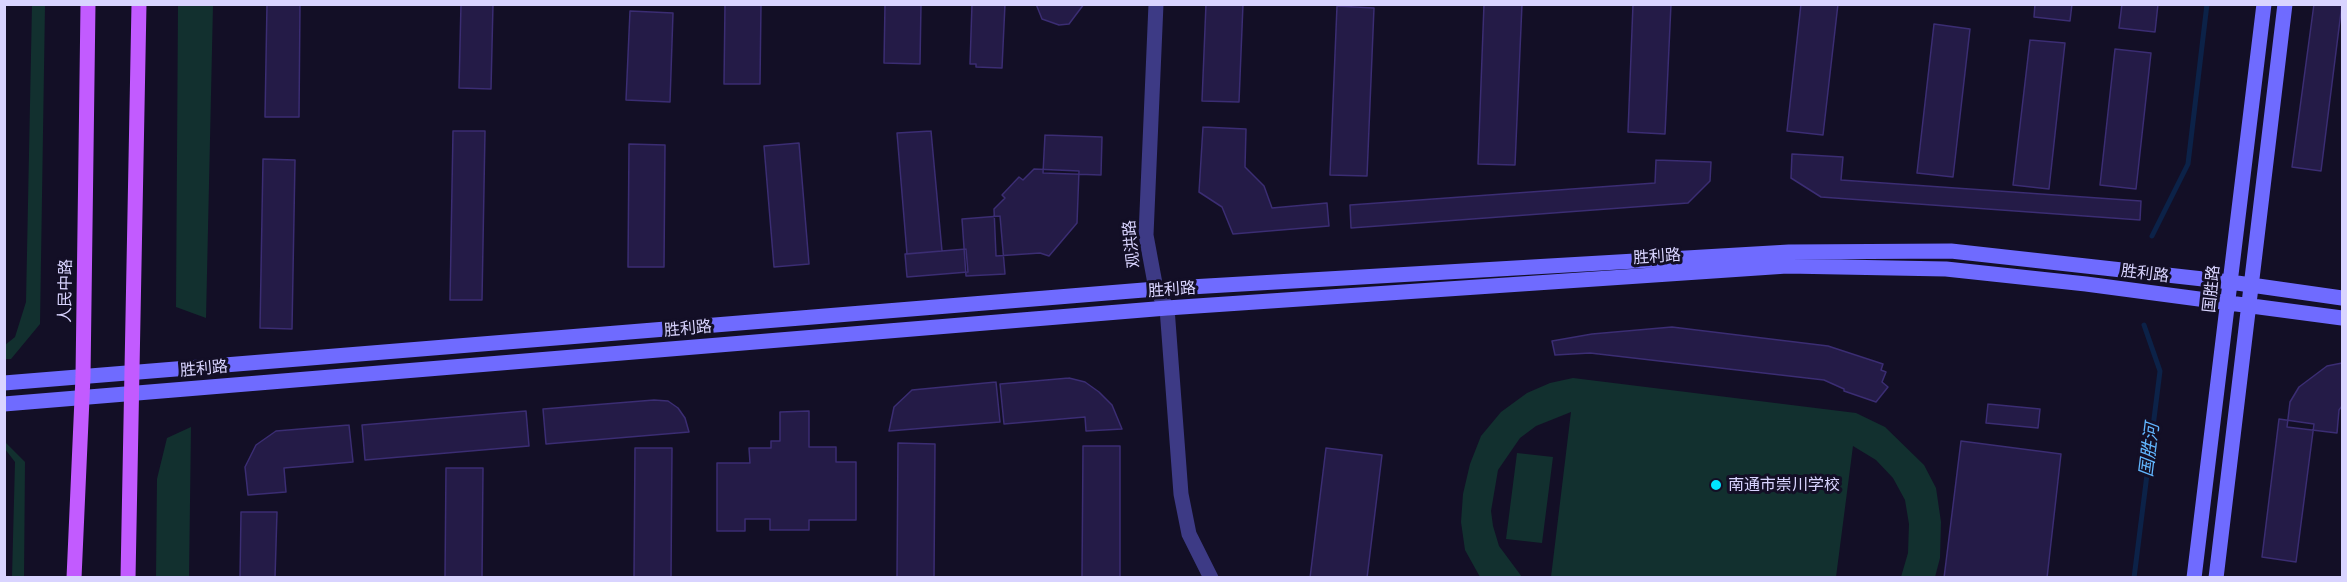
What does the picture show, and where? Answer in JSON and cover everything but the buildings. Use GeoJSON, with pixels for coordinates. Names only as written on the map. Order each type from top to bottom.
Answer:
{"type":"FeatureCollection","features":[{"type":"Feature","properties":{"kind":"main road","name":"人民中路"},"geometry":{"type":"LineString","coordinates":[[74,578],[83,376],[88,4]]}},
{"type":"Feature","properties":{"kind":"main road"},"geometry":{"type":"LineString","coordinates":[[128,578],[139,4]]}},
{"type":"Feature","properties":{"kind":"street","name":"观洪路"},"geometry":{"type":"LineString","coordinates":[[1156,4],[1146,235],[1156,289],[1167,308],[1181,494],[1189,534],[1211,578]]}},
{"type":"Feature","properties":{"kind":"street","name":"国胜路"},"geometry":{"type":"LineString","coordinates":[[2194,578],[2264,4]]}},
{"type":"Feature","properties":{"kind":"street"},"geometry":{"type":"LineString","coordinates":[[2217,578],[2285,4]]}},
{"type":"Feature","properties":{"kind":"street","name":"胜利路"},"geometry":{"type":"LineString","coordinates":[[4,383],[1156,289],[1777,253],[1951,251],[2230,282],[2343,298]]}},
{"type":"Feature","properties":{"kind":"street","name":"胜利路"},"geometry":{"type":"LineString","coordinates":[[4,404],[1167,308],[1787,266],[1946,269],[2343,318]]}},
{"type":"Feature","properties":{"kind":"green space"},"geometry":{"type":"Polygon","coordinates":[[[32,5],[45,5],[40,324],[11,359],[5,359],[5,345],[15,337],[26,302],[32,5]]]}},
{"type":"Feature","properties":{"kind":"green space"},"geometry":{"type":"Polygon","coordinates":[[[178,5],[213,5],[206,318],[176,307],[178,5]]]}},
{"type":"Feature","properties":{"kind":"green space"},"geometry":{"type":"Polygon","coordinates":[[[1573,378],[1856,413],[1885,427],[1924,465],[1936,488],[1941,522],[1940,558],[1935,577],[1901,577],[1908,553],[1909,524],[1905,500],[1893,478],[1876,460],[1853,446],[1836,577],[1551,577],[1571,412],[1536,426],[1520,438],[1498,470],[1491,511],[1493,526],[1499,546],[1522,577],[1480,577],[1465,550],[1461,522],[1463,494],[1470,464],[1481,436],[1501,412],[1527,393],[1550,383],[1573,378]]]}},
{"type":"Feature","properties":{"kind":"green space"},"geometry":{"type":"Polygon","coordinates":[[[191,427],[189,577],[156,577],[157,479],[167,438],[191,427]]]}},
{"type":"Feature","properties":{"kind":"green space"},"geometry":{"type":"Polygon","coordinates":[[[4,441],[25,462],[24,577],[12,577],[15,462],[5,449],[4,441]]]}},
{"type":"Feature","properties":{"kind":"green space"},"geometry":{"type":"Polygon","coordinates":[[[1517,453],[1553,457],[1542,543],[1506,539],[1517,453]]]}},
{"type":"Feature","properties":{"kind":"waterway","name":"国胜河"},"geometry":{"type":"LineString","coordinates":[[2152,236],[2188,164],[2207,4]]}},
{"type":"Feature","properties":{"kind":"waterway","name":"国胜河"},"geometry":{"type":"LineString","coordinates":[[2134,578],[2160,371],[2144,325]]}},
{"type":"Feature","properties":{"kind":"place","name":"南通市崇川学校"},"geometry":{"type":"Point","coordinates":[1716,485]}}]}
